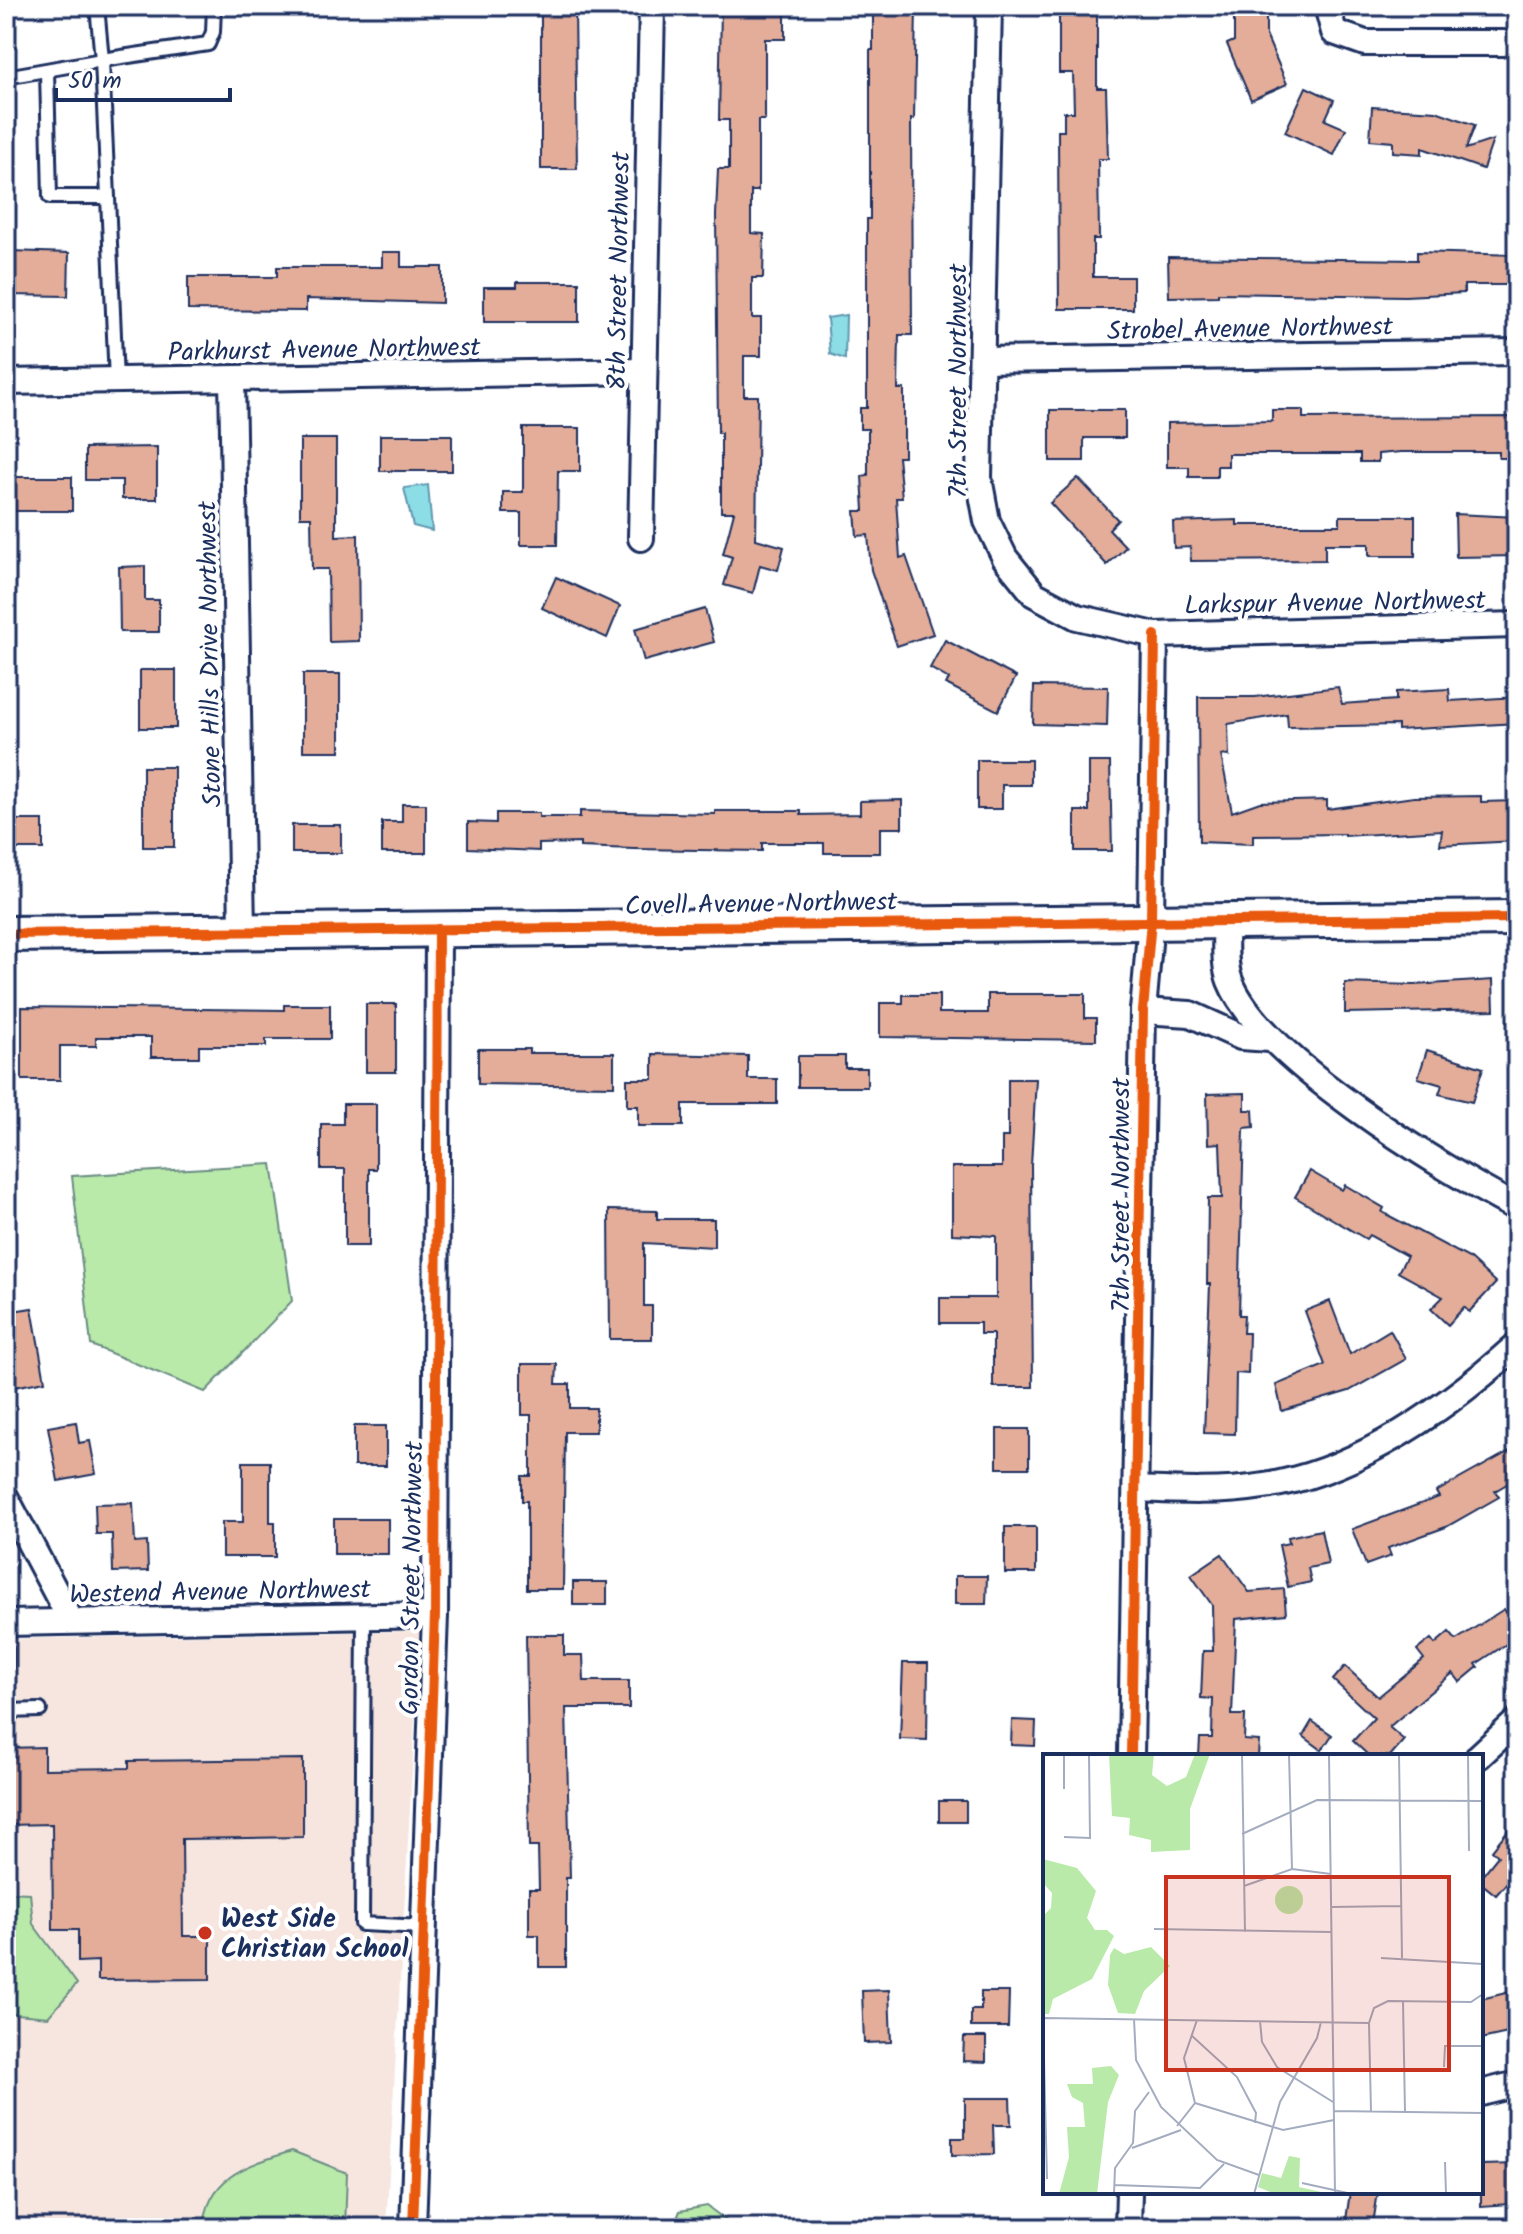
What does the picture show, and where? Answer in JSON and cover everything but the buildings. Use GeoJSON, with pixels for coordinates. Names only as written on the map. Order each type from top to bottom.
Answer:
{"type":"FeatureCollection","features":[{"type":"Feature","properties":{"kind":"street","name":"8th Street Northwest"},"geometry":{"type":"LineString","coordinates":[[641,538],[652,6]]}},
{"type":"Feature","properties":{"kind":"street","name":"7th Street Northwest"},"geometry":{"type":"LineString","coordinates":[[989,6],[984,360],[979,478],[987,521],[1005,558],[1034,594],[1077,617],[1155,635],[1151,921],[1143,1011],[1131,1754]]}},
{"type":"Feature","properties":{"kind":"street"},"geometry":{"type":"LineString","coordinates":[[1327,6],[1334,32],[1365,43],[1503,43]]}},
{"type":"Feature","properties":{"kind":"street","name":"Strobel Avenue Northwest"},"geometry":{"type":"LineString","coordinates":[[984,360],[1517,352]]}},
{"type":"Feature","properties":{"kind":"street","name":"Parkhurst Avenue Northwest"},"geometry":{"type":"LineString","coordinates":[[6,382],[644,371]]}},
{"type":"Feature","properties":{"kind":"street","name":"Stone Hills Drive Northwest"},"geometry":{"type":"LineString","coordinates":[[232,379],[242,929]]}},
{"type":"Feature","properties":{"kind":"street","name":"Larkspur Avenue Northwest"},"geometry":{"type":"LineString","coordinates":[[1155,635],[1517,625]]}},
{"type":"Feature","properties":{"kind":"street","name":"Covell Avenue Northwest"},"geometry":{"type":"LineString","coordinates":[[6,934],[242,929],[1517,918]]}},
{"type":"Feature","properties":{"kind":"street"},"geometry":{"type":"LineString","coordinates":[[1225,920],[1229,979],[1270,1039],[1357,1108],[1444,1167],[1517,1208]]}},
{"type":"Feature","properties":{"kind":"street","name":"Gordon Street Northwest"},"geometry":{"type":"LineString","coordinates":[[413,2228],[435,1615],[438,929]]}},
{"type":"Feature","properties":{"kind":"street"},"geometry":{"type":"LineString","coordinates":[[1143,1011],[1190,1014],[1241,1037],[1270,1039]]}},
{"type":"Feature","properties":{"kind":"street"},"geometry":{"type":"LineString","coordinates":[[1136,1489],[1207,1492],[1267,1486],[1305,1476],[1389,1439],[1440,1410],[1517,1345]]}},
{"type":"Feature","properties":{"kind":"street"},"geometry":{"type":"LineString","coordinates":[[6,1498],[71,1621]]}},
{"type":"Feature","properties":{"kind":"street","name":"Westend Avenue Northwest"},"geometry":{"type":"LineString","coordinates":[[6,1623],[435,1615]]}},
{"type":"Feature","properties":{"kind":"street"},"geometry":{"type":"LineString","coordinates":[[1481,1754],[1517,1721]]}},
{"type":"Feature","properties":{"kind":"street"},"geometry":{"type":"LineString","coordinates":[[1483,2092],[1517,2084]]}},
{"type":"Feature","properties":{"kind":"street"},"geometry":{"type":"LineString","coordinates":[[1128,2228],[1129,2194]]}},
{"type":"Feature","properties":{"kind":"lane"},"geometry":{"type":"LineString","coordinates":[[97,6],[116,381]]}},
{"type":"Feature","properties":{"kind":"lane"},"geometry":{"type":"LineString","coordinates":[[6,77],[208,44],[213,32],[214,6]]}},
{"type":"Feature","properties":{"kind":"lane"},"geometry":{"type":"LineString","coordinates":[[47,71],[50,197],[107,197]]}},
{"type":"Feature","properties":{"kind":"lane"},"geometry":{"type":"LineString","coordinates":[[364,1616],[362,1924],[424,1927]]}},
{"type":"Feature","properties":{"kind":"lane"},"geometry":{"type":"LineString","coordinates":[[6,1648],[7,1711],[40,1710]]}},
{"type":"Feature","properties":{"kind":"shaded area","name":"West Side Christian School"},"geometry":{"type":"Polygon","coordinates":[[[420,1631],[386,2228],[6,2228],[6,1639],[420,1631]]]}},
{"type":"Feature","properties":{"kind":"green space"},"geometry":{"type":"Polygon","coordinates":[[[272,1164],[292,1301],[205,1392],[91,1345],[72,1176],[272,1164]]]}},
{"type":"Feature","properties":{"kind":"green space"},"geometry":{"type":"Polygon","coordinates":[[[6,1892],[30,1893],[33,1924],[77,1984],[48,2017],[6,2013],[6,1892]]]}},
{"type":"Feature","properties":{"kind":"green space"},"geometry":{"type":"Polygon","coordinates":[[[292,2151],[347,2173],[345,2228],[204,2228],[207,2210],[222,2184],[246,2168],[292,2151]]]}},
{"type":"Feature","properties":{"kind":"green space"},"geometry":{"type":"Polygon","coordinates":[[[707,2206],[736,2228],[673,2228],[680,2211],[707,2206]]]}},
{"type":"Feature","properties":{"kind":"water"},"geometry":{"type":"Polygon","coordinates":[[[846,315],[845,359],[830,354],[827,318],[846,315]]]}},
{"type":"Feature","properties":{"kind":"water"},"geometry":{"type":"Polygon","coordinates":[[[428,485],[432,531],[413,526],[404,488],[428,485]]]}},
{"type":"Feature","properties":{"kind":"cycle path"},"geometry":{"type":"LineString","coordinates":[[1131,1754],[1143,1011],[1151,921],[1155,635]]}},
{"type":"Feature","properties":{"kind":"cycle path"},"geometry":{"type":"LineString","coordinates":[[6,934],[1517,918]]}},
{"type":"Feature","properties":{"kind":"cycle path"},"geometry":{"type":"LineString","coordinates":[[413,2228],[435,1615],[438,929]]}},
{"type":"Feature","properties":{"kind":"place","name":"West Side Christian School"},"geometry":{"type":"Point","coordinates":[205,1933]}}]}
